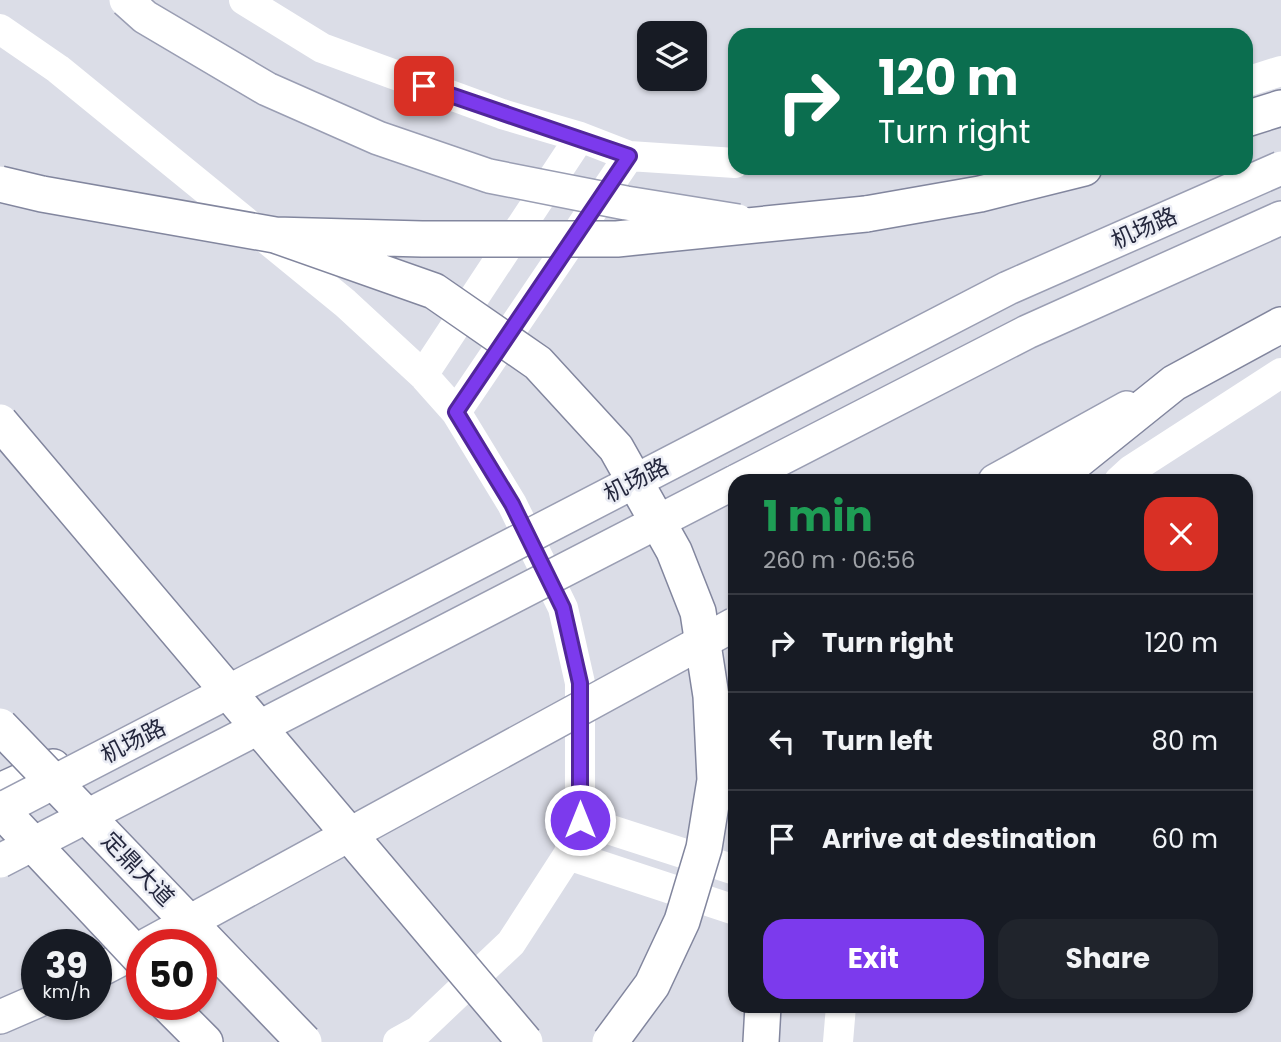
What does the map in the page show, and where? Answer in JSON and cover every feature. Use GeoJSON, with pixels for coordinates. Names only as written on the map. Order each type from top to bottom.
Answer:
{"type":"FeatureCollection","features":[{"type":"Feature","properties":{"kind":"highway"},"geometry":{"type":"LineString","coordinates":[[1253,118],[1281,108]]}},
{"type":"Feature","properties":{"kind":"highway"},"geometry":{"type":"LineString","coordinates":[[0,184],[42,194],[275,235],[617,239],[866,214],[980,194],[1056,175]]}},
{"type":"Feature","properties":{"kind":"highway"},"geometry":{"type":"LineString","coordinates":[[275,235],[434,291],[538,363],[616,448],[674,551],[698,612],[711,696],[715,780],[704,848],[682,921],[652,985],[610,1042]]}},
{"type":"Feature","properties":{"kind":"highway"},"geometry":{"type":"LineString","coordinates":[[1061,474],[1174,383],[1281,325]]}},
{"type":"Feature","properties":{"kind":"highway"},"geometry":{"type":"LineString","coordinates":[[0,422],[524,1042]]}},
{"type":"Feature","properties":{"kind":"highway"},"geometry":{"type":"LineString","coordinates":[[0,791],[286,662]]}},
{"type":"Feature","properties":{"kind":"highway","name":"定鼎大道"},"geometry":{"type":"LineString","coordinates":[[0,726],[304,1042]]}},
{"type":"Feature","properties":{"kind":"highway"},"geometry":{"type":"LineString","coordinates":[[0,810],[126,943]]}},
{"type":"Feature","properties":{"kind":"highway"},"geometry":{"type":"LineString","coordinates":[[0,840],[126,964]]}},
{"type":"Feature","properties":{"kind":"highway"},"geometry":{"type":"LineString","coordinates":[[761,1042],[763,1013]]}},
{"type":"Feature","properties":{"kind":"highway"},"geometry":{"type":"LineString","coordinates":[[183,1020],[205,1042]]}},
{"type":"Feature","properties":{"kind":"highway"},"geometry":{"type":"LineString","coordinates":[[199,1020],[219,1042]]}},
{"type":"Feature","properties":{"kind":"main road"},"geometry":{"type":"LineString","coordinates":[[125,0],[145,17],[267,89],[378,138],[489,176],[626,203],[738,221],[866,214]]}},
{"type":"Feature","properties":{"kind":"main road"},"geometry":{"type":"LineString","coordinates":[[244,0],[322,48],[502,114],[580,137],[629,156],[728,163]]}},
{"type":"Feature","properties":{"kind":"main road"},"geometry":{"type":"LineString","coordinates":[[0,29],[69,78],[345,303],[423,375],[456,412],[512,504],[563,608],[580,683],[580,820],[568,856],[511,943],[418,1031],[398,1042]]}},
{"type":"Feature","properties":{"kind":"main road"},"geometry":{"type":"LineString","coordinates":[[1253,80],[1281,71]]}},
{"type":"Feature","properties":{"kind":"main road"},"geometry":{"type":"LineString","coordinates":[[423,375],[580,137]]}},
{"type":"Feature","properties":{"kind":"main road"},"geometry":{"type":"LineString","coordinates":[[456,412],[629,156]]}},
{"type":"Feature","properties":{"kind":"main road","name":"机场路"},"geometry":{"type":"LineString","coordinates":[[0,810],[1008,288],[1281,168]]}},
{"type":"Feature","properties":{"kind":"main road","name":"机场路"},"geometry":{"type":"LineString","coordinates":[[752,474],[1027,332],[1281,218]]}},
{"type":"Feature","properties":{"kind":"main road"},"geometry":{"type":"LineString","coordinates":[[1128,474],[1281,373]]}},
{"type":"Feature","properties":{"kind":"main road"},"geometry":{"type":"LineString","coordinates":[[1008,474],[1174,383]]}},
{"type":"Feature","properties":{"kind":"main road","name":"机场路"},"geometry":{"type":"LineString","coordinates":[[0,862],[728,486]]}},
{"type":"Feature","properties":{"kind":"main road"},"geometry":{"type":"LineString","coordinates":[[176,929],[728,628]]}},
{"type":"Feature","properties":{"kind":"main road"},"geometry":{"type":"LineString","coordinates":[[580,820],[728,868]]}},
{"type":"Feature","properties":{"kind":"main road"},"geometry":{"type":"LineString","coordinates":[[568,856],[728,908]]}},
{"type":"Feature","properties":{"kind":"main road"},"geometry":{"type":"LineString","coordinates":[[0,1017],[21,1008]]}},
{"type":"Feature","properties":{"kind":"main road"},"geometry":{"type":"LineString","coordinates":[[838,1042],[840,1013]]}},
{"type":"Feature","properties":{"kind":"route"},"geometry":{"type":"LineString","coordinates":[[424,86],[502,114],[580,137],[629,156],[456,412],[512,504],[563,608],[580,683],[580,820]]}}]}
